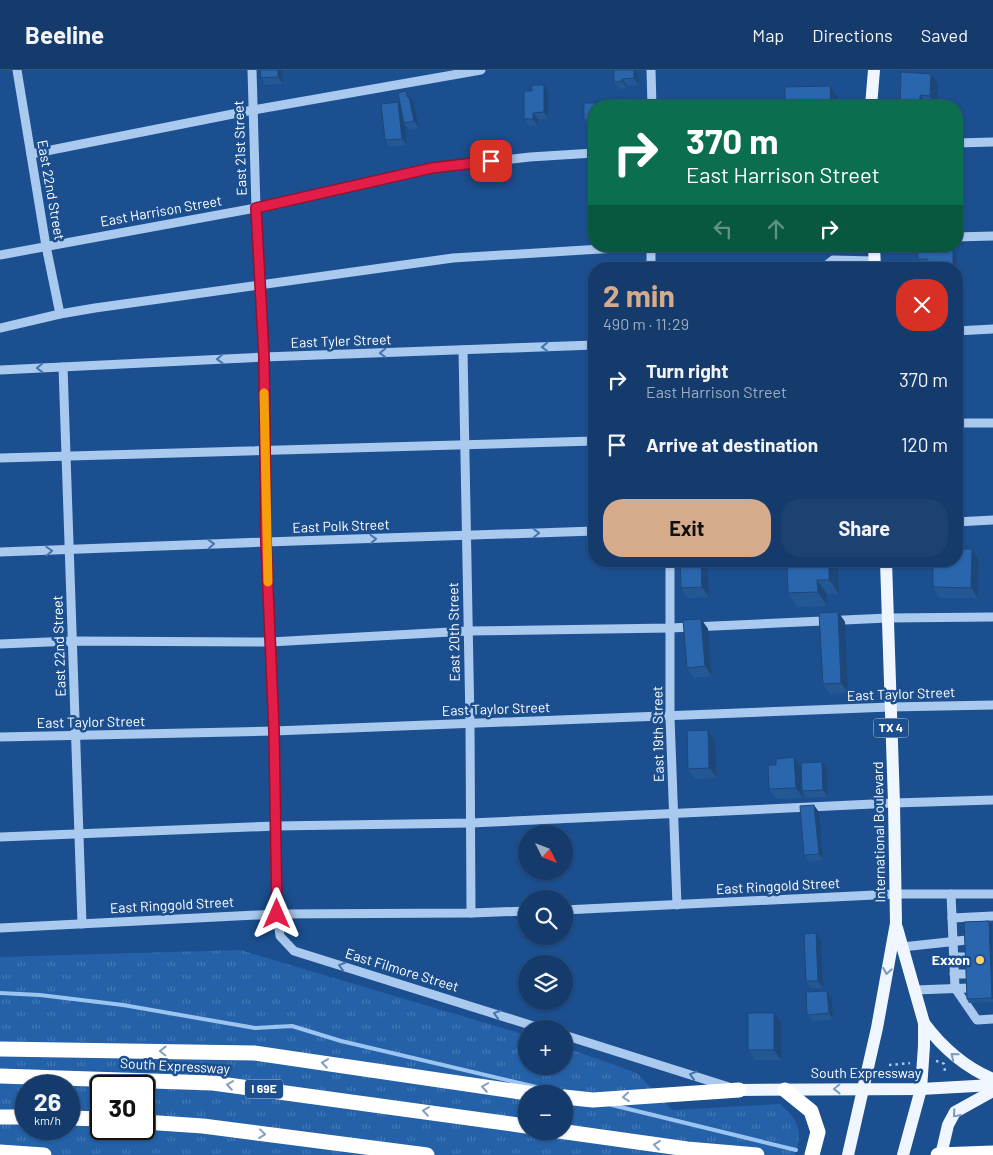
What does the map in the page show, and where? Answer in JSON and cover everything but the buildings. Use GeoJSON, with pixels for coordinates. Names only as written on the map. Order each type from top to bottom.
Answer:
{"type":"FeatureCollection","features":[{"type":"Feature","properties":{"kind":"highway"},"geometry":{"type":"LineString","coordinates":[[0,1049],[254,1053],[518,1092]]}},
{"type":"Feature","properties":{"kind":"highway","name":"South Expressway"},"geometry":{"type":"LineString","coordinates":[[0,1076],[212,1082],[518,1125]]}},
{"type":"Feature","properties":{"kind":"highway"},"geometry":{"type":"LineString","coordinates":[[573,1098],[593,1100],[739,1090]]}},
{"type":"Feature","properties":{"kind":"highway"},"geometry":{"type":"LineString","coordinates":[[785,1090],[811,1111],[818,1132],[812,1155]]}},
{"type":"Feature","properties":{"kind":"highway"},"geometry":{"type":"LineString","coordinates":[[0,1117],[15,1117]]}},
{"type":"Feature","properties":{"kind":"highway"},"geometry":{"type":"LineString","coordinates":[[155,1123],[202,1126],[427,1155]]}},
{"type":"Feature","properties":{"kind":"highway"},"geometry":{"type":"LineString","coordinates":[[573,1133],[687,1149],[757,1155]]}},
{"type":"Feature","properties":{"kind":"highway"},"geometry":{"type":"LineString","coordinates":[[0,1152],[44,1155]]}},
{"type":"Feature","properties":{"kind":"highway"},"geometry":{"type":"LineString","coordinates":[[940,1155],[993,1153]]}},
{"type":"Feature","properties":{"kind":"main road"},"geometry":{"type":"LineString","coordinates":[[872,100],[874,70]]}},
{"type":"Feature","properties":{"kind":"main road","name":"International Boulevard"},"geometry":{"type":"LineString","coordinates":[[886,567],[896,923],[924,1023],[921,1089],[903,1155]]}},
{"type":"Feature","properties":{"kind":"main road","name":"International Boulevard"},"geometry":{"type":"LineString","coordinates":[[848,1155],[877,1028],[896,923]]}},
{"type":"Feature","properties":{"kind":"main road"},"geometry":{"type":"LineString","coordinates":[[924,1023],[939,1044],[962,1062],[993,1079]]}},
{"type":"Feature","properties":{"kind":"main road","name":"South Expressway"},"geometry":{"type":"LineString","coordinates":[[739,1090],[921,1089],[993,1085]]}},
{"type":"Feature","properties":{"kind":"main road"},"geometry":{"type":"LineString","coordinates":[[940,1155],[948,1125],[955,1112],[993,1091]]}},
{"type":"Feature","properties":{"kind":"street","name":"East 22nd Street"},"geometry":{"type":"LineString","coordinates":[[17,70],[46,246],[60,314]]}},
{"type":"Feature","properties":{"kind":"street","name":"East 21st Street"},"geometry":{"type":"LineString","coordinates":[[252,70],[256,208],[264,357],[266,542],[274,731],[277,914]]}},
{"type":"Feature","properties":{"kind":"street"},"geometry":{"type":"LineString","coordinates":[[31,154],[253,110],[481,70]]}},
{"type":"Feature","properties":{"kind":"street"},"geometry":{"type":"LineString","coordinates":[[651,70],[652,100]]}},
{"type":"Feature","properties":{"kind":"street"},"geometry":{"type":"LineString","coordinates":[[963,143],[993,142]]}},
{"type":"Feature","properties":{"kind":"street","name":"East Harrison Street"},"geometry":{"type":"LineString","coordinates":[[0,255],[256,208],[432,168],[530,157],[588,153]]}},
{"type":"Feature","properties":{"kind":"street"},"geometry":{"type":"LineString","coordinates":[[963,237],[993,236]]}},
{"type":"Feature","properties":{"kind":"street"},"geometry":{"type":"LineString","coordinates":[[0,328],[60,314],[453,258],[588,250]]}},
{"type":"Feature","properties":{"kind":"street"},"geometry":{"type":"LineString","coordinates":[[831,262],[833,260],[850,262]]}},
{"type":"Feature","properties":{"kind":"street"},"geometry":{"type":"LineString","coordinates":[[963,331],[993,329]]}},
{"type":"Feature","properties":{"kind":"street","name":"East Tyler Street"},"geometry":{"type":"LineString","coordinates":[[0,370],[264,357],[588,345]]}},
{"type":"Feature","properties":{"kind":"street","name":"East 20th Street"},"geometry":{"type":"LineString","coordinates":[[463,350],[470,723],[471,913]]}},
{"type":"Feature","properties":{"kind":"street","name":"East 22nd Street"},"geometry":{"type":"LineString","coordinates":[[63,367],[82,924]]}},
{"type":"Feature","properties":{"kind":"street"},"geometry":{"type":"LineString","coordinates":[[963,424],[993,422]]}},
{"type":"Feature","properties":{"kind":"street"},"geometry":{"type":"LineString","coordinates":[[0,458],[588,441]]}},
{"type":"Feature","properties":{"kind":"street"},"geometry":{"type":"LineString","coordinates":[[963,522],[993,520]]}},
{"type":"Feature","properties":{"kind":"street","name":"East Polk Street"},"geometry":{"type":"LineString","coordinates":[[0,552],[588,531]]}},
{"type":"Feature","properties":{"kind":"street","name":"East 19th Street"},"geometry":{"type":"LineString","coordinates":[[670,567],[670,717],[678,906]]}},
{"type":"Feature","properties":{"kind":"street"},"geometry":{"type":"LineString","coordinates":[[0,644],[72,641],[270,642],[468,631],[670,628],[888,618],[993,617]]}},
{"type":"Feature","properties":{"kind":"street","name":"East Taylor Street"},"geometry":{"type":"LineString","coordinates":[[0,738],[274,731],[890,707],[993,705]]}},
{"type":"Feature","properties":{"kind":"street"},"geometry":{"type":"LineString","coordinates":[[0,837],[276,826],[471,823],[993,800]]}},
{"type":"Feature","properties":{"kind":"street","name":"East Ringgold Street"},"geometry":{"type":"LineString","coordinates":[[573,910],[895,894],[993,894]]}},
{"type":"Feature","properties":{"kind":"street"},"geometry":{"type":"LineString","coordinates":[[951,894],[955,988],[977,1020],[993,1019]]}},
{"type":"Feature","properties":{"kind":"street","name":"East Ringgold Street"},"geometry":{"type":"LineString","coordinates":[[0,928],[277,914],[518,911]]}},
{"type":"Feature","properties":{"kind":"street","name":"East Filmore Street"},"geometry":{"type":"LineString","coordinates":[[277,914],[280,936],[294,951],[518,1021]]}},
{"type":"Feature","properties":{"kind":"street"},"geometry":{"type":"LineString","coordinates":[[952,918],[993,916]]}},
{"type":"Feature","properties":{"kind":"street"},"geometry":{"type":"LineString","coordinates":[[902,947],[967,940]]}},
{"type":"Feature","properties":{"kind":"street"},"geometry":{"type":"LineString","coordinates":[[954,957],[968,957]]}},
{"type":"Feature","properties":{"kind":"street"},"geometry":{"type":"LineString","coordinates":[[954,974],[968,974]]}},
{"type":"Feature","properties":{"kind":"street"},"geometry":{"type":"LineString","coordinates":[[915,990],[969,988]]}},
{"type":"Feature","properties":{"kind":"street"},"geometry":{"type":"LineString","coordinates":[[573,1038],[739,1090]]}},
{"type":"Feature","properties":{"kind":"path"},"geometry":{"type":"LineString","coordinates":[[934,1061],[944,1064],[945,1071]]}},
{"type":"Feature","properties":{"kind":"path"},"geometry":{"type":"LineString","coordinates":[[889,1066],[910,1063]]}},
{"type":"Feature","properties":{"kind":"green space"},"geometry":{"type":"Polygon","coordinates":[[[240,950],[518,1033],[518,1075],[573,1075],[573,1050],[637,1073],[672,1110],[780,1104],[795,1121],[799,1132],[795,1155],[0,1155],[0,957],[240,950]]]}},
{"type":"Feature","properties":{"kind":"waterway"},"geometry":{"type":"LineString","coordinates":[[0,993],[40,995],[123,1005],[255,1028],[292,1026],[341,1041],[528,1085]]}},
{"type":"Feature","properties":{"kind":"waterway"},"geometry":{"type":"LineString","coordinates":[[612,1105],[796,1150]]}},
{"type":"Feature","properties":{"kind":"slow traffic"},"geometry":{"type":"LineString","coordinates":[[264,393],[268,582]]}},
{"type":"Feature","properties":{"kind":"place","name":"Exxon"},"geometry":{"type":"Point","coordinates":[980,960]}},
{"type":"Feature","properties":{"kind":"route"},"geometry":{"type":"LineString","coordinates":[[277,914],[274,731],[266,542],[264,357],[256,208],[432,168],[491,161]]}}]}
